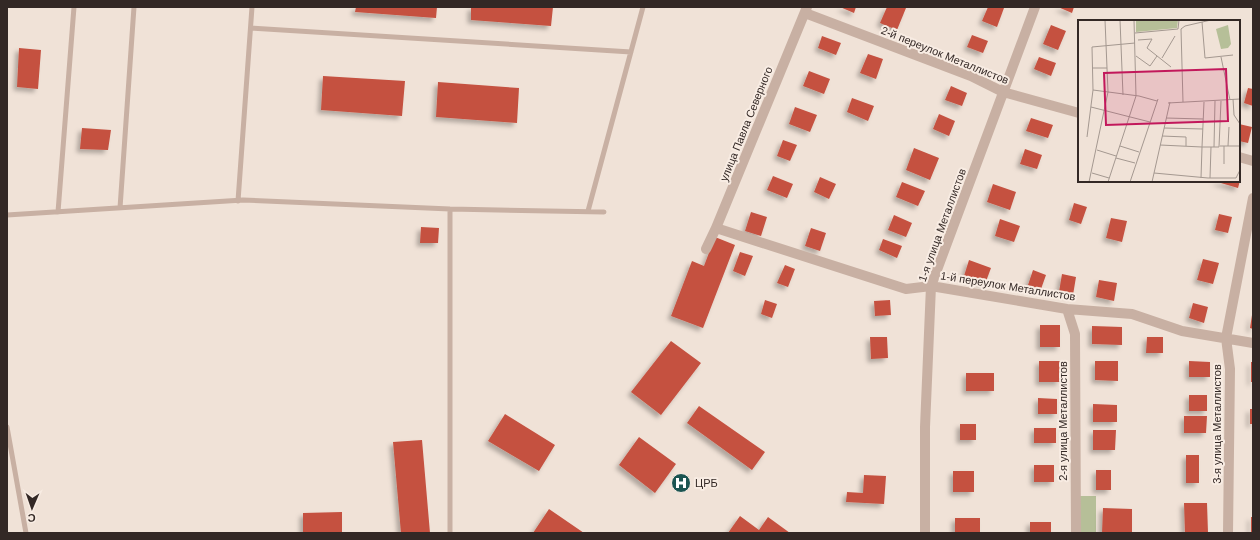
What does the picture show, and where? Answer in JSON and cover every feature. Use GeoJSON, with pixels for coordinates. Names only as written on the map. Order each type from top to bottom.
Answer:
{"type":"FeatureCollection","features":[{"type":"Feature","properties":{"kind":"street","name":"1-я улица Металлистов"},"geometry":{"type":"LineString","coordinates":[[925,533],[925,427],[931,286],[1035,7]]}},
{"type":"Feature","properties":{"kind":"street","name":"2-й переулок Металлистов"},"geometry":{"type":"LineString","coordinates":[[806,10],[971,76],[1003,92],[1078,113]]}},
{"type":"Feature","properties":{"kind":"street","name":"улица Павла Северного"},"geometry":{"type":"LineString","coordinates":[[706,249],[806,10]]}},
{"type":"Feature","properties":{"kind":"street"},"geometry":{"type":"LineString","coordinates":[[1240,157],[1253,160]]}},
{"type":"Feature","properties":{"kind":"street","name":"3-я улица Металлистов"},"geometry":{"type":"LineString","coordinates":[[1228,533],[1230,369],[1226,338],[1253,198]]}},
{"type":"Feature","properties":{"kind":"street","name":"1-й переулок Металлистов"},"geometry":{"type":"LineString","coordinates":[[716,228],[906,289],[931,286],[1067,309],[1132,314],[1182,331],[1253,343]]}},
{"type":"Feature","properties":{"kind":"street","name":"2-я улица Металлистов"},"geometry":{"type":"LineString","coordinates":[[1067,309],[1075,334],[1076,533]]}},
{"type":"Feature","properties":{"kind":"lane"},"geometry":{"type":"LineString","coordinates":[[58,212],[74,7]]}},
{"type":"Feature","properties":{"kind":"lane"},"geometry":{"type":"LineString","coordinates":[[120,208],[134,7]]}},
{"type":"Feature","properties":{"kind":"lane"},"geometry":{"type":"LineString","coordinates":[[238,201],[252,7]]}},
{"type":"Feature","properties":{"kind":"lane"},"geometry":{"type":"LineString","coordinates":[[588,211],[643,7]]}},
{"type":"Feature","properties":{"kind":"lane"},"geometry":{"type":"LineString","coordinates":[[251,28],[631,52]]}},
{"type":"Feature","properties":{"kind":"lane"},"geometry":{"type":"LineString","coordinates":[[7,215],[238,201],[450,209],[604,212]]}},
{"type":"Feature","properties":{"kind":"lane"},"geometry":{"type":"LineString","coordinates":[[450,209],[450,533]]}},
{"type":"Feature","properties":{"kind":"lane"},"geometry":{"type":"LineString","coordinates":[[7,427],[26,533]]}},
{"type":"Feature","properties":{"kind":"green space"},"geometry":{"type":"Polygon","coordinates":[[[1080,496],[1096,496],[1096,533],[1080,533],[1080,496]]]}},
{"type":"Feature","properties":{"kind":"building"},"geometry":{"type":"Polygon","coordinates":[[[356,7],[437,7],[436,18],[355,12],[356,7]]]}},
{"type":"Feature","properties":{"kind":"building"},"geometry":{"type":"Polygon","coordinates":[[[471,7],[553,7],[551,26],[471,20],[471,7]]]}},
{"type":"Feature","properties":{"kind":"building"},"geometry":{"type":"Polygon","coordinates":[[[840,7],[856,7],[854,13],[840,7]]]}},
{"type":"Feature","properties":{"kind":"building"},"geometry":{"type":"Polygon","coordinates":[[[887,7],[906,8],[897,30],[880,23],[887,7]]]}},
{"type":"Feature","properties":{"kind":"building"},"geometry":{"type":"Polygon","coordinates":[[[988,7],[1004,8],[997,27],[982,21],[988,7]]]}},
{"type":"Feature","properties":{"kind":"building"},"geometry":{"type":"Polygon","coordinates":[[[1058,7],[1074,7],[1072,13],[1058,7]]]}},
{"type":"Feature","properties":{"kind":"building"},"geometry":{"type":"Polygon","coordinates":[[[1051,25],[1066,31],[1058,50],[1043,44],[1051,25]]]}},
{"type":"Feature","properties":{"kind":"building"},"geometry":{"type":"Polygon","coordinates":[[[972,35],[988,41],[983,53],[967,47],[972,35]]]}},
{"type":"Feature","properties":{"kind":"building"},"geometry":{"type":"Polygon","coordinates":[[[822,36],[841,43],[836,55],[818,48],[822,36]]]}},
{"type":"Feature","properties":{"kind":"building"},"geometry":{"type":"Polygon","coordinates":[[[19,48],[41,50],[38,89],[17,87],[19,48]]]}},
{"type":"Feature","properties":{"kind":"building"},"geometry":{"type":"Polygon","coordinates":[[[868,54],[883,59],[876,79],[860,73],[868,54]]]}},
{"type":"Feature","properties":{"kind":"building"},"geometry":{"type":"Polygon","coordinates":[[[1039,57],[1056,63],[1051,76],[1034,69],[1039,57]]]}},
{"type":"Feature","properties":{"kind":"building"},"geometry":{"type":"Polygon","coordinates":[[[809,71],[830,79],[824,94],[803,86],[809,71]]]}},
{"type":"Feature","properties":{"kind":"building"},"geometry":{"type":"Polygon","coordinates":[[[323,76],[405,81],[402,116],[321,110],[323,76]]]}},
{"type":"Feature","properties":{"kind":"building"},"geometry":{"type":"Polygon","coordinates":[[[438,82],[519,88],[517,123],[436,117],[438,82]]]}},
{"type":"Feature","properties":{"kind":"building"},"geometry":{"type":"Polygon","coordinates":[[[951,86],[967,93],[962,106],[945,100],[951,86]]]}},
{"type":"Feature","properties":{"kind":"building"},"geometry":{"type":"Polygon","coordinates":[[[1248,88],[1253,89],[1253,106],[1244,103],[1248,88]]]}},
{"type":"Feature","properties":{"kind":"building"},"geometry":{"type":"Polygon","coordinates":[[[852,98],[874,106],[868,121],[847,112],[852,98]]]}},
{"type":"Feature","properties":{"kind":"building"},"geometry":{"type":"Polygon","coordinates":[[[795,107],[817,115],[810,132],[789,124],[795,107]]]}},
{"type":"Feature","properties":{"kind":"building"},"geometry":{"type":"Polygon","coordinates":[[[939,114],[955,121],[949,136],[933,129],[939,114]]]}},
{"type":"Feature","properties":{"kind":"building"},"geometry":{"type":"Polygon","coordinates":[[[1031,118],[1053,125],[1048,138],[1026,131],[1031,118]]]}},
{"type":"Feature","properties":{"kind":"building"},"geometry":{"type":"Polygon","coordinates":[[[1240,124],[1252,127],[1248,143],[1240,141],[1240,124]]]}},
{"type":"Feature","properties":{"kind":"building"},"geometry":{"type":"Polygon","coordinates":[[[82,128],[111,130],[108,150],[80,149],[82,128]]]}},
{"type":"Feature","properties":{"kind":"building"},"geometry":{"type":"Polygon","coordinates":[[[783,140],[797,145],[790,161],[777,156],[783,140]]]}},
{"type":"Feature","properties":{"kind":"building"},"geometry":{"type":"Polygon","coordinates":[[[914,148],[939,158],[930,180],[906,170],[914,148]]]}},
{"type":"Feature","properties":{"kind":"building"},"geometry":{"type":"Polygon","coordinates":[[[1025,149],[1042,155],[1037,169],[1020,164],[1025,149]]]}},
{"type":"Feature","properties":{"kind":"building"},"geometry":{"type":"Polygon","coordinates":[[[773,176],[793,184],[787,198],[767,190],[773,176]]]}},
{"type":"Feature","properties":{"kind":"building"},"geometry":{"type":"Polygon","coordinates":[[[820,177],[836,184],[829,199],[814,192],[820,177]]]}},
{"type":"Feature","properties":{"kind":"building"},"geometry":{"type":"Polygon","coordinates":[[[902,182],[925,191],[918,206],[896,197],[902,182]]]}},
{"type":"Feature","properties":{"kind":"building"},"geometry":{"type":"Polygon","coordinates":[[[1217,182],[1240,182],[1238,188],[1217,182]]]}},
{"type":"Feature","properties":{"kind":"building"},"geometry":{"type":"Polygon","coordinates":[[[993,184],[1016,192],[1010,210],[987,202],[993,184]]]}},
{"type":"Feature","properties":{"kind":"building"},"geometry":{"type":"Polygon","coordinates":[[[1074,203],[1087,207],[1081,224],[1069,220],[1074,203]]]}},
{"type":"Feature","properties":{"kind":"building"},"geometry":{"type":"Polygon","coordinates":[[[751,212],[767,217],[761,236],[745,231],[751,212]]]}},
{"type":"Feature","properties":{"kind":"building"},"geometry":{"type":"Polygon","coordinates":[[[1219,214],[1232,217],[1228,233],[1215,230],[1219,214]]]}},
{"type":"Feature","properties":{"kind":"building"},"geometry":{"type":"Polygon","coordinates":[[[894,215],[912,223],[906,237],[888,230],[894,215]]]}},
{"type":"Feature","properties":{"kind":"building"},"geometry":{"type":"Polygon","coordinates":[[[1111,218],[1127,221],[1122,242],[1106,238],[1111,218]]]}},
{"type":"Feature","properties":{"kind":"building"},"geometry":{"type":"Polygon","coordinates":[[[1000,219],[1020,226],[1014,242],[995,236],[1000,219]]]}},
{"type":"Feature","properties":{"kind":"building"},"geometry":{"type":"Polygon","coordinates":[[[421,227],[439,228],[438,243],[420,243],[421,227]]]}},
{"type":"Feature","properties":{"kind":"building"},"geometry":{"type":"Polygon","coordinates":[[[811,228],[826,233],[820,251],[805,246],[811,228]]]}},
{"type":"Feature","properties":{"kind":"building"},"geometry":{"type":"Polygon","coordinates":[[[715,237],[735,245],[703,328],[671,316],[692,261],[704,266],[715,237]]]}},
{"type":"Feature","properties":{"kind":"building"},"geometry":{"type":"Polygon","coordinates":[[[883,239],[902,246],[897,258],[879,250],[883,239]]]}},
{"type":"Feature","properties":{"kind":"building"},"geometry":{"type":"Polygon","coordinates":[[[740,252],[753,256],[745,276],[733,271],[740,252]]]}},
{"type":"Feature","properties":{"kind":"building"},"geometry":{"type":"Polygon","coordinates":[[[1203,259],[1219,263],[1213,284],[1197,280],[1203,259]]]}},
{"type":"Feature","properties":{"kind":"building"},"geometry":{"type":"Polygon","coordinates":[[[969,260],[991,268],[985,284],[964,276],[969,260]]]}},
{"type":"Feature","properties":{"kind":"building"},"geometry":{"type":"Polygon","coordinates":[[[785,265],[795,269],[788,287],[777,283],[785,265]]]}},
{"type":"Feature","properties":{"kind":"building"},"geometry":{"type":"Polygon","coordinates":[[[1033,270],[1046,275],[1041,289],[1028,285],[1033,270]]]}},
{"type":"Feature","properties":{"kind":"building"},"geometry":{"type":"Polygon","coordinates":[[[1062,274],[1076,277],[1073,295],[1059,292],[1062,274]]]}},
{"type":"Feature","properties":{"kind":"building"},"geometry":{"type":"Polygon","coordinates":[[[1099,280],[1117,283],[1114,301],[1096,297],[1099,280]]]}},
{"type":"Feature","properties":{"kind":"building"},"geometry":{"type":"Polygon","coordinates":[[[765,300],[777,304],[772,318],[761,314],[765,300]]]}},
{"type":"Feature","properties":{"kind":"building"},"geometry":{"type":"Polygon","coordinates":[[[890,300],[891,315],[875,316],[874,301],[890,300]]]}},
{"type":"Feature","properties":{"kind":"building"},"geometry":{"type":"Polygon","coordinates":[[[1193,303],[1208,307],[1204,323],[1189,318],[1193,303]]]}},
{"type":"Feature","properties":{"kind":"building"},"geometry":{"type":"Polygon","coordinates":[[[1253,315],[1253,329],[1250,328],[1253,315]]]}},
{"type":"Feature","properties":{"kind":"building"},"geometry":{"type":"Polygon","coordinates":[[[1040,325],[1060,325],[1060,347],[1040,347],[1040,325]]]}},
{"type":"Feature","properties":{"kind":"building"},"geometry":{"type":"Polygon","coordinates":[[[1092,326],[1122,327],[1122,345],[1092,344],[1092,326]]]}},
{"type":"Feature","properties":{"kind":"building"},"geometry":{"type":"Polygon","coordinates":[[[870,337],[887,337],[888,358],[871,359],[870,337]]]}},
{"type":"Feature","properties":{"kind":"building"},"geometry":{"type":"Polygon","coordinates":[[[1147,337],[1163,337],[1163,353],[1146,353],[1147,337]]]}},
{"type":"Feature","properties":{"kind":"building"},"geometry":{"type":"Polygon","coordinates":[[[671,341],[701,363],[661,415],[631,392],[671,341]]]}},
{"type":"Feature","properties":{"kind":"building"},"geometry":{"type":"Polygon","coordinates":[[[1039,361],[1060,361],[1060,382],[1039,382],[1039,361]]]}},
{"type":"Feature","properties":{"kind":"building"},"geometry":{"type":"Polygon","coordinates":[[[1095,361],[1118,361],[1118,381],[1095,380],[1095,361]]]}},
{"type":"Feature","properties":{"kind":"building"},"geometry":{"type":"Polygon","coordinates":[[[1189,361],[1210,362],[1210,377],[1189,377],[1189,361]]]}},
{"type":"Feature","properties":{"kind":"building"},"geometry":{"type":"Polygon","coordinates":[[[1251,362],[1253,362],[1253,382],[1251,382],[1251,362]]]}},
{"type":"Feature","properties":{"kind":"building"},"geometry":{"type":"Polygon","coordinates":[[[966,373],[994,373],[994,391],[966,391],[966,373]]]}},
{"type":"Feature","properties":{"kind":"building"},"geometry":{"type":"Polygon","coordinates":[[[1189,395],[1207,395],[1207,411],[1189,411],[1189,395]]]}},
{"type":"Feature","properties":{"kind":"building"},"geometry":{"type":"Polygon","coordinates":[[[1038,398],[1057,399],[1057,414],[1038,414],[1038,398]]]}},
{"type":"Feature","properties":{"kind":"building"},"geometry":{"type":"Polygon","coordinates":[[[1093,404],[1117,405],[1117,422],[1093,422],[1093,404]]]}},
{"type":"Feature","properties":{"kind":"building"},"geometry":{"type":"Polygon","coordinates":[[[699,406],[765,452],[752,470],[687,423],[699,406]]]}},
{"type":"Feature","properties":{"kind":"building"},"geometry":{"type":"Polygon","coordinates":[[[1250,409],[1253,409],[1253,424],[1250,424],[1250,409]]]}},
{"type":"Feature","properties":{"kind":"building"},"geometry":{"type":"Polygon","coordinates":[[[505,414],[555,445],[539,471],[488,441],[505,414]]]}},
{"type":"Feature","properties":{"kind":"building"},"geometry":{"type":"Polygon","coordinates":[[[1184,416],[1207,416],[1206,433],[1184,433],[1184,416]]]}},
{"type":"Feature","properties":{"kind":"building"},"geometry":{"type":"Polygon","coordinates":[[[960,424],[976,424],[976,440],[960,440],[960,424]]]}},
{"type":"Feature","properties":{"kind":"building"},"geometry":{"type":"Polygon","coordinates":[[[1034,428],[1056,428],[1056,443],[1034,443],[1034,428]]]}},
{"type":"Feature","properties":{"kind":"building"},"geometry":{"type":"Polygon","coordinates":[[[1093,430],[1116,430],[1115,450],[1093,450],[1093,430]]]}},
{"type":"Feature","properties":{"kind":"building"},"geometry":{"type":"Polygon","coordinates":[[[639,437],[676,464],[655,493],[619,465],[639,437]]]}},
{"type":"Feature","properties":{"kind":"building"},"geometry":{"type":"Polygon","coordinates":[[[422,440],[430,533],[401,533],[393,442],[422,440]]]}},
{"type":"Feature","properties":{"kind":"building"},"geometry":{"type":"Polygon","coordinates":[[[1186,455],[1199,455],[1199,483],[1186,483],[1186,455]]]}},
{"type":"Feature","properties":{"kind":"building"},"geometry":{"type":"Polygon","coordinates":[[[1034,465],[1054,465],[1054,482],[1034,482],[1034,465]]]}},
{"type":"Feature","properties":{"kind":"building"},"geometry":{"type":"Polygon","coordinates":[[[1096,470],[1111,470],[1111,490],[1096,490],[1096,470]]]}},
{"type":"Feature","properties":{"kind":"building"},"geometry":{"type":"Polygon","coordinates":[[[953,471],[974,471],[974,492],[953,492],[953,471]]]}},
{"type":"Feature","properties":{"kind":"building"},"geometry":{"type":"Polygon","coordinates":[[[864,475],[886,476],[884,504],[846,502],[847,492],[863,493],[864,475]]]}},
{"type":"Feature","properties":{"kind":"building"},"geometry":{"type":"Polygon","coordinates":[[[1184,503],[1207,503],[1208,533],[1185,533],[1184,503]]]}},
{"type":"Feature","properties":{"kind":"building"},"geometry":{"type":"Polygon","coordinates":[[[1103,508],[1132,509],[1132,533],[1102,533],[1103,508]]]}},
{"type":"Feature","properties":{"kind":"building"},"geometry":{"type":"Polygon","coordinates":[[[549,509],[584,533],[533,533],[549,509]]]}},
{"type":"Feature","properties":{"kind":"building"},"geometry":{"type":"Polygon","coordinates":[[[342,512],[342,533],[303,533],[303,513],[342,512]]]}},
{"type":"Feature","properties":{"kind":"building"},"geometry":{"type":"Polygon","coordinates":[[[740,516],[759,530],[768,517],[790,533],[728,533],[740,516]]]}},
{"type":"Feature","properties":{"kind":"building"},"geometry":{"type":"Polygon","coordinates":[[[1251,517],[1253,517],[1253,533],[1251,533],[1251,517]]]}},
{"type":"Feature","properties":{"kind":"building"},"geometry":{"type":"Polygon","coordinates":[[[955,518],[980,518],[980,533],[955,533],[955,518]]]}},
{"type":"Feature","properties":{"kind":"building"},"geometry":{"type":"Polygon","coordinates":[[[1030,522],[1051,522],[1051,533],[1030,533],[1030,522]]]}},
{"type":"Feature","properties":{"kind":"place","name":"ЦРБ"},"geometry":{"type":"Point","coordinates":[681,483]}}]}
